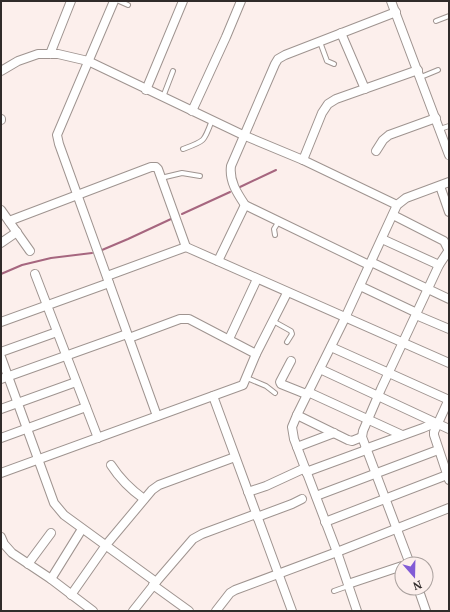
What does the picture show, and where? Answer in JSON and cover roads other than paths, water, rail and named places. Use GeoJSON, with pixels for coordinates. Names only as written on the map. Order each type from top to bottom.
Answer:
{"type":"FeatureCollection","features":[{"type":"Feature","properties":{"kind":"street"},"geometry":{"type":"LineString","coordinates":[[114,1],[57,135],[58,144],[157,416]]}},
{"type":"Feature","properties":{"kind":"street"},"geometry":{"type":"LineString","coordinates":[[146,90],[183,1]]}},
{"type":"Feature","properties":{"kind":"street"},"geometry":{"type":"LineString","coordinates":[[192,111],[220,52],[241,1]]}},
{"type":"Feature","properties":{"kind":"street"},"geometry":{"type":"LineString","coordinates":[[392,1],[448,149]]}},
{"type":"Feature","properties":{"kind":"street"},"geometry":{"type":"LineString","coordinates":[[50,54],[70,2]]}},
{"type":"Feature","properties":{"kind":"street"},"geometry":{"type":"LineString","coordinates":[[396,12],[278,59],[243,135],[231,166],[230,177],[238,195],[245,205],[370,264],[449,299]]}},
{"type":"Feature","properties":{"kind":"street"},"geometry":{"type":"LineString","coordinates":[[341,33],[365,89]]}},
{"type":"Feature","properties":{"kind":"street"},"geometry":{"type":"LineString","coordinates":[[1,70],[18,60],[38,54],[58,54],[88,61],[146,90],[243,135],[304,160],[397,205]]}},
{"type":"Feature","properties":{"kind":"street"},"geometry":{"type":"LineString","coordinates":[[304,160],[322,113],[328,104],[336,99],[350,96],[365,89],[420,74]]}},
{"type":"Feature","properties":{"kind":"street"},"geometry":{"type":"LineString","coordinates":[[376,151],[383,140],[389,135],[436,118]]}},
{"type":"Feature","properties":{"kind":"street"},"geometry":{"type":"LineString","coordinates":[[9,221],[152,167],[156,167],[162,178],[186,247]]}},
{"type":"Feature","properties":{"kind":"street"},"geometry":{"type":"LineString","coordinates":[[357,611],[337,552],[292,433],[292,427],[307,393],[345,318],[397,205],[406,198],[449,182]]}},
{"type":"Feature","properties":{"kind":"street"},"geometry":{"type":"LineString","coordinates":[[440,186],[449,212]]}},
{"type":"Feature","properties":{"kind":"street"},"geometry":{"type":"LineString","coordinates":[[218,261],[245,205]]}},
{"type":"Feature","properties":{"kind":"street"},"geometry":{"type":"LineString","coordinates":[[1,210],[30,251]]}},
{"type":"Feature","properties":{"kind":"street"},"geometry":{"type":"LineString","coordinates":[[393,215],[444,241],[449,252],[439,265],[378,395],[363,431],[362,438],[406,556]]}},
{"type":"Feature","properties":{"kind":"street"},"geometry":{"type":"LineString","coordinates":[[1,243],[17,232]]}},
{"type":"Feature","properties":{"kind":"street"},"geometry":{"type":"LineString","coordinates":[[382,239],[439,265]]}},
{"type":"Feature","properties":{"kind":"street"},"geometry":{"type":"LineString","coordinates":[[1,322],[186,247],[449,363]]}},
{"type":"Feature","properties":{"kind":"street"},"geometry":{"type":"LineString","coordinates":[[34,274],[98,438]]}},
{"type":"Feature","properties":{"kind":"street"},"geometry":{"type":"LineString","coordinates":[[229,340],[258,279]]}},
{"type":"Feature","properties":{"kind":"street"},"geometry":{"type":"LineString","coordinates":[[360,286],[449,329]]}},
{"type":"Feature","properties":{"kind":"street"},"geometry":{"type":"LineString","coordinates":[[1,473],[243,385],[256,354],[287,292]]}},
{"type":"Feature","properties":{"kind":"street"},"geometry":{"type":"LineString","coordinates":[[4,378],[66,356],[185,318],[256,354]]}},
{"type":"Feature","properties":{"kind":"street"},"geometry":{"type":"LineString","coordinates":[[1,352],[57,332]]}},
{"type":"Feature","properties":{"kind":"street"},"geometry":{"type":"LineString","coordinates":[[325,522],[385,498],[448,478],[434,435],[449,399],[331,347]]}},
{"type":"Feature","properties":{"kind":"street"},"geometry":{"type":"LineString","coordinates":[[1,357],[4,378],[17,404],[54,503],[64,515],[106,545],[189,611]]}},
{"type":"Feature","properties":{"kind":"street"},"geometry":{"type":"LineString","coordinates":[[291,361],[280,382],[281,384],[307,393],[402,435]]}},
{"type":"Feature","properties":{"kind":"street"},"geometry":{"type":"LineString","coordinates":[[320,369],[378,395],[437,425],[449,429]]}},
{"type":"Feature","properties":{"kind":"street"},"geometry":{"type":"LineString","coordinates":[[1,409],[76,382]]}},
{"type":"Feature","properties":{"kind":"street"},"geometry":{"type":"LineString","coordinates":[[213,396],[292,611]]}},
{"type":"Feature","properties":{"kind":"street"},"geometry":{"type":"LineString","coordinates":[[1,438],[86,408]]}},
{"type":"Feature","properties":{"kind":"street"},"geometry":{"type":"LineString","coordinates":[[297,415],[348,440],[352,441],[362,438]]}},
{"type":"Feature","properties":{"kind":"street"},"geometry":{"type":"LineString","coordinates":[[248,492],[430,425],[437,425]]}},
{"type":"Feature","properties":{"kind":"street"},"geometry":{"type":"LineString","coordinates":[[297,447],[334,433]]}},
{"type":"Feature","properties":{"kind":"street"},"geometry":{"type":"LineString","coordinates":[[316,496],[438,450]]}},
{"type":"Feature","properties":{"kind":"street"},"geometry":{"type":"LineString","coordinates":[[72,595],[106,545],[152,490],[159,485],[235,457]]}},
{"type":"Feature","properties":{"kind":"street"},"geometry":{"type":"LineString","coordinates":[[111,465],[127,486],[144,499]]}},
{"type":"Feature","properties":{"kind":"street"},"geometry":{"type":"LineString","coordinates":[[133,611],[193,539],[257,515],[292,504],[302,499]]}},
{"type":"Feature","properties":{"kind":"street"},"geometry":{"type":"LineString","coordinates":[[216,611],[234,590],[449,508]]}},
{"type":"Feature","properties":{"kind":"street"},"geometry":{"type":"LineString","coordinates":[[51,579],[82,529]]}},
{"type":"Feature","properties":{"kind":"street"},"geometry":{"type":"LineString","coordinates":[[28,564],[51,533]]}},
{"type":"Feature","properties":{"kind":"street"},"geometry":{"type":"LineString","coordinates":[[1,537],[8,549],[93,611]]}},
{"type":"Feature","properties":{"kind":"street"},"geometry":{"type":"LineString","coordinates":[[348,585],[394,569]]}},
{"type":"Feature","properties":{"kind":"street"},"geometry":{"type":"LineString","coordinates":[[420,596],[425,611]]}},
{"type":"Feature","properties":{"kind":"lane"},"geometry":{"type":"LineString","coordinates":[[119,1],[128,5]]}},
{"type":"Feature","properties":{"kind":"lane"},"geometry":{"type":"LineString","coordinates":[[436,21],[449,16]]}},
{"type":"Feature","properties":{"kind":"lane"},"geometry":{"type":"LineString","coordinates":[[320,41],[327,61],[334,64]]}},
{"type":"Feature","properties":{"kind":"lane"},"geometry":{"type":"LineString","coordinates":[[420,74],[438,70]]}},
{"type":"Feature","properties":{"kind":"lane"},"geometry":{"type":"LineString","coordinates":[[163,97],[173,71]]}},
{"type":"Feature","properties":{"kind":"lane"},"geometry":{"type":"LineString","coordinates":[[183,149],[198,144],[205,139],[212,120]]}},
{"type":"Feature","properties":{"kind":"lane"},"geometry":{"type":"LineString","coordinates":[[440,129],[449,126]]}},
{"type":"Feature","properties":{"kind":"lane"},"geometry":{"type":"LineString","coordinates":[[162,178],[182,173],[200,176]]}},
{"type":"Feature","properties":{"kind":"lane"},"geometry":{"type":"LineString","coordinates":[[275,235],[274,230],[279,221]]}},
{"type":"Feature","properties":{"kind":"lane"},"geometry":{"type":"LineString","coordinates":[[273,320],[291,331],[292,334],[287,342]]}},
{"type":"Feature","properties":{"kind":"lane"},"geometry":{"type":"LineString","coordinates":[[247,378],[266,386],[275,393]]}},
{"type":"Feature","properties":{"kind":"lane"},"geometry":{"type":"LineString","coordinates":[[334,591],[348,585]]}},
{"type":"Feature","properties":{"kind":"waterway"},"geometry":{"type":"LineString","coordinates":[[240,187],[276,170]]}},
{"type":"Feature","properties":{"kind":"waterway"},"geometry":{"type":"LineString","coordinates":[[182,214],[230,192]]}},
{"type":"Feature","properties":{"kind":"waterway"},"geometry":{"type":"LineString","coordinates":[[102,250],[171,219]]}},
{"type":"Feature","properties":{"kind":"waterway"},"geometry":{"type":"LineString","coordinates":[[1,274],[22,265],[51,258],[92,253]]}}]}
